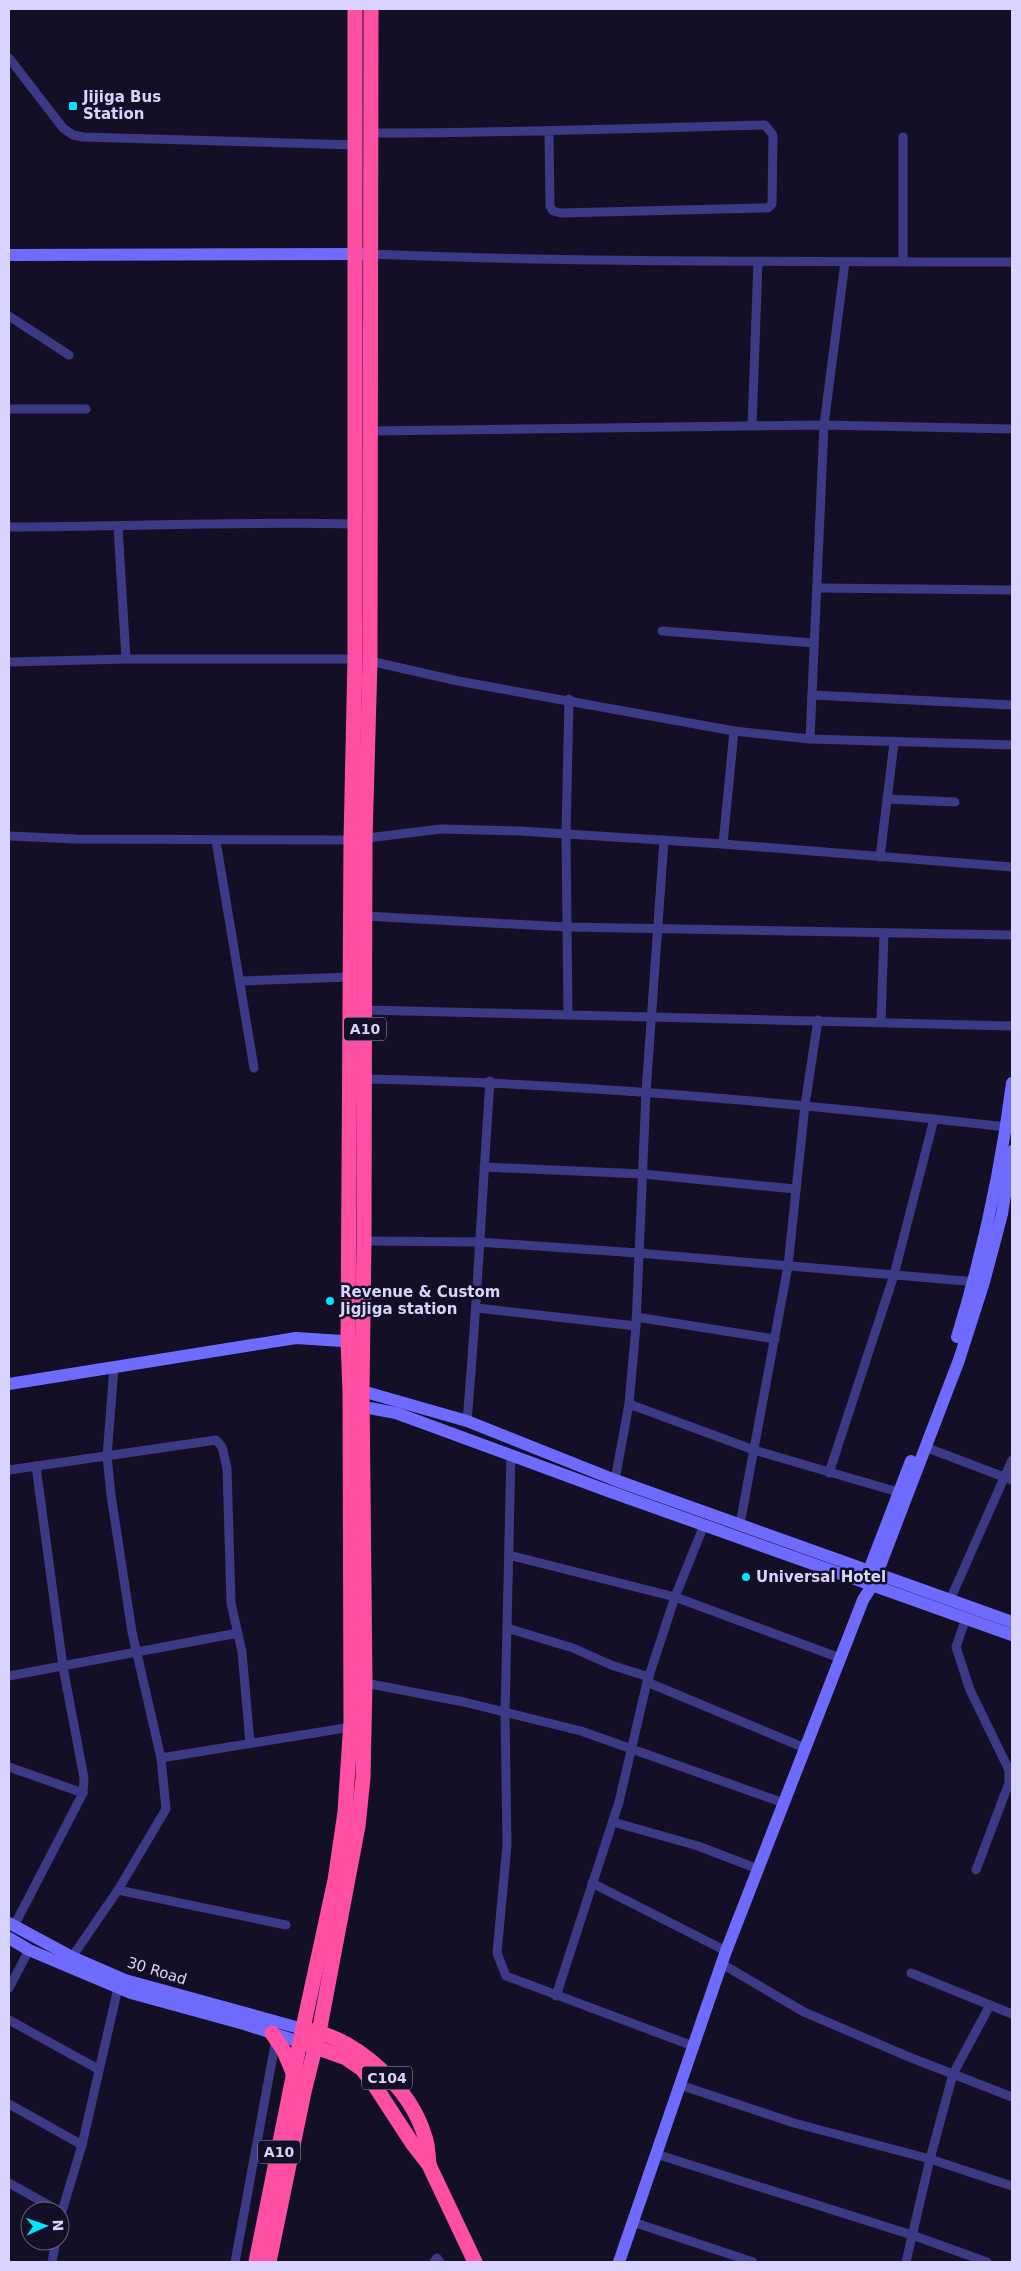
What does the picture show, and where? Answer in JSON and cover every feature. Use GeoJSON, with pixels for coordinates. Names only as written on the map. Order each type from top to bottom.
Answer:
{"type":"FeatureCollection","features":[{"type":"Feature","properties":{"kind":"highway","name":"A10"},"geometry":{"type":"LineString","coordinates":[[355,9],[355,659],[358,840],[365,916],[364,1241],[355,1342]]}},
{"type":"Feature","properties":{"kind":"highway","name":"A10"},"geometry":{"type":"LineString","coordinates":[[269,2262],[318,2039],[358,1826],[363,1778],[365,1683],[356,1398],[350,977],[370,661],[371,9]]}},
{"type":"Feature","properties":{"kind":"highway","name":"A10"},"geometry":{"type":"LineString","coordinates":[[256,2262],[301,2036],[335,1880],[349,1778],[356,1398]]}},
{"type":"Feature","properties":{"kind":"highway"},"geometry":{"type":"LineString","coordinates":[[274,2036],[294,2075]]}},
{"type":"Feature","properties":{"kind":"highway","name":"C104"},"geometry":{"type":"LineString","coordinates":[[301,2036],[347,2042],[373,2060],[412,2107],[426,2138],[429,2165],[475,2262]]}},
{"type":"Feature","properties":{"kind":"main road"},"geometry":{"type":"LineString","coordinates":[[9,255],[370,254]]}},
{"type":"Feature","properties":{"kind":"main road"},"geometry":{"type":"LineString","coordinates":[[871,1577],[959,1360],[979,1282],[1007,1127],[1012,1083]]}},
{"type":"Feature","properties":{"kind":"main road"},"geometry":{"type":"LineString","coordinates":[[619,2262],[726,1951],[863,1600],[898,1492],[1007,1214],[1012,1152]]}},
{"type":"Feature","properties":{"kind":"main road"},"geometry":{"type":"LineString","coordinates":[[9,1384],[296,1338],[355,1342]]}},
{"type":"Feature","properties":{"kind":"main road"},"geometry":{"type":"LineString","coordinates":[[356,1398],[467,1421],[615,1480],[740,1524],[966,1618],[1012,1635]]}},
{"type":"Feature","properties":{"kind":"main road"},"geometry":{"type":"LineString","coordinates":[[356,1398],[704,1525],[950,1600],[1012,1622]]}},
{"type":"Feature","properties":{"kind":"main road","name":"30 Road"},"geometry":{"type":"LineString","coordinates":[[10,1929],[125,1980],[301,2036]]}},
{"type":"Feature","properties":{"kind":"main road","name":"30 Road"},"geometry":{"type":"LineString","coordinates":[[10,1929],[29,1950],[118,1988],[274,2036],[301,2036]]}},
{"type":"Feature","properties":{"kind":"street"},"geometry":{"type":"LineString","coordinates":[[9,58],[63,128],[73,135],[83,137],[355,145]]}},
{"type":"Feature","properties":{"kind":"street"},"geometry":{"type":"LineString","coordinates":[[370,132],[549,132],[765,125],[773,135],[772,204],[768,208],[560,214],[552,211],[550,206],[549,132]]}},
{"type":"Feature","properties":{"kind":"street"},"geometry":{"type":"LineString","coordinates":[[903,137],[903,261]]}},
{"type":"Feature","properties":{"kind":"street"},"geometry":{"type":"LineString","coordinates":[[370,254],[474,258],[758,262],[1012,262]]}},
{"type":"Feature","properties":{"kind":"street"},"geometry":{"type":"LineString","coordinates":[[752,426],[758,262]]}},
{"type":"Feature","properties":{"kind":"street"},"geometry":{"type":"LineString","coordinates":[[810,739],[824,425],[845,262]]}},
{"type":"Feature","properties":{"kind":"street"},"geometry":{"type":"LineString","coordinates":[[9,316],[69,355]]}},
{"type":"Feature","properties":{"kind":"street"},"geometry":{"type":"LineString","coordinates":[[9,409],[86,409]]}},
{"type":"Feature","properties":{"kind":"street"},"geometry":{"type":"LineString","coordinates":[[370,431],[824,425],[1012,429]]}},
{"type":"Feature","properties":{"kind":"street"},"geometry":{"type":"LineString","coordinates":[[9,527],[118,527],[280,522],[354,524]]}},
{"type":"Feature","properties":{"kind":"street"},"geometry":{"type":"LineString","coordinates":[[118,527],[126,658]]}},
{"type":"Feature","properties":{"kind":"street"},"geometry":{"type":"LineString","coordinates":[[817,588],[1012,590]]}},
{"type":"Feature","properties":{"kind":"street"},"geometry":{"type":"LineString","coordinates":[[662,632],[814,643]]}},
{"type":"Feature","properties":{"kind":"street"},"geometry":{"type":"LineString","coordinates":[[9,662],[126,658],[355,659]]}},
{"type":"Feature","properties":{"kind":"street"},"geometry":{"type":"LineString","coordinates":[[370,661],[458,681],[569,699],[734,731],[810,739],[894,743],[1012,745]]}},
{"type":"Feature","properties":{"kind":"street"},"geometry":{"type":"LineString","coordinates":[[812,695],[1012,705]]}},
{"type":"Feature","properties":{"kind":"street"},"geometry":{"type":"LineString","coordinates":[[568,1015],[566,834],[569,699]]}},
{"type":"Feature","properties":{"kind":"street"},"geometry":{"type":"LineString","coordinates":[[723,844],[734,731]]}},
{"type":"Feature","properties":{"kind":"street"},"geometry":{"type":"LineString","coordinates":[[880,857],[894,743]]}},
{"type":"Feature","properties":{"kind":"street"},"geometry":{"type":"LineString","coordinates":[[887,798],[955,802]]}},
{"type":"Feature","properties":{"kind":"street"},"geometry":{"type":"LineString","coordinates":[[9,836],[216,841],[358,840],[441,829],[664,840],[1012,867]]}},
{"type":"Feature","properties":{"kind":"street"},"geometry":{"type":"LineString","coordinates":[[615,1480],[629,1404],[636,1321],[646,1092],[664,840]]}},
{"type":"Feature","properties":{"kind":"street"},"geometry":{"type":"LineString","coordinates":[[216,841],[254,1068]]}},
{"type":"Feature","properties":{"kind":"street"},"geometry":{"type":"LineString","coordinates":[[365,916],[567,927],[1012,935]]}},
{"type":"Feature","properties":{"kind":"street"},"geometry":{"type":"LineString","coordinates":[[881,1022],[884,933]]}},
{"type":"Feature","properties":{"kind":"street"},"geometry":{"type":"LineString","coordinates":[[240,981],[350,977]]}},
{"type":"Feature","properties":{"kind":"street"},"geometry":{"type":"LineString","coordinates":[[365,1010],[1012,1026]]}},
{"type":"Feature","properties":{"kind":"street"},"geometry":{"type":"LineString","coordinates":[[740,1524],[788,1266],[805,1104],[818,1020]]}},
{"type":"Feature","properties":{"kind":"street"},"geometry":{"type":"LineString","coordinates":[[364,1079],[490,1081],[646,1092],[805,1104],[1007,1127]]}},
{"type":"Feature","properties":{"kind":"street"},"geometry":{"type":"LineString","coordinates":[[467,1421],[477,1308],[479,1242],[490,1081]]}},
{"type":"Feature","properties":{"kind":"street"},"geometry":{"type":"LineString","coordinates":[[829,1473],[894,1275],[934,1119]]}},
{"type":"Feature","properties":{"kind":"street"},"geometry":{"type":"LineString","coordinates":[[484,1166],[643,1174],[795,1189]]}},
{"type":"Feature","properties":{"kind":"street"},"geometry":{"type":"LineString","coordinates":[[364,1241],[479,1242],[638,1253],[979,1282]]}},
{"type":"Feature","properties":{"kind":"street"},"geometry":{"type":"LineString","coordinates":[[477,1308],[636,1321],[775,1339]]}},
{"type":"Feature","properties":{"kind":"street"},"geometry":{"type":"LineString","coordinates":[[72,1957],[118,1890],[166,1809],[161,1758],[137,1653],[110,1495],[107,1456],[114,1368]]}},
{"type":"Feature","properties":{"kind":"street"},"geometry":{"type":"LineString","coordinates":[[629,1404],[754,1450],[898,1492]]}},
{"type":"Feature","properties":{"kind":"street"},"geometry":{"type":"LineString","coordinates":[[9,1470],[216,1440],[222,1447],[227,1468],[231,1603],[238,1632],[246,1686],[250,1743]]}},
{"type":"Feature","properties":{"kind":"street"},"geometry":{"type":"LineString","coordinates":[[925,1447],[1009,1479]]}},
{"type":"Feature","properties":{"kind":"street"},"geometry":{"type":"LineString","coordinates":[[511,1454],[505,1713],[507,1845],[497,1953],[506,1976],[693,2046]]}},
{"type":"Feature","properties":{"kind":"street"},"geometry":{"type":"LineString","coordinates":[[950,1600],[1009,1479],[1012,1460]]}},
{"type":"Feature","properties":{"kind":"street"},"geometry":{"type":"LineString","coordinates":[[10,1929],[82,1793],[84,1778],[63,1667],[36,1466]]}},
{"type":"Feature","properties":{"kind":"street"},"geometry":{"type":"LineString","coordinates":[[556,1996],[613,1822],[648,1680],[675,1597],[704,1525]]}},
{"type":"Feature","properties":{"kind":"street"},"geometry":{"type":"LineString","coordinates":[[508,1555],[675,1597],[840,1658]]}},
{"type":"Feature","properties":{"kind":"street"},"geometry":{"type":"LineString","coordinates":[[966,1618],[956,1648],[970,1690],[1005,1760],[1009,1776],[1009,1783],[976,1870]]}},
{"type":"Feature","properties":{"kind":"street"},"geometry":{"type":"LineString","coordinates":[[507,1628],[572,1648],[805,1748]]}},
{"type":"Feature","properties":{"kind":"street"},"geometry":{"type":"LineString","coordinates":[[9,1676],[137,1653],[238,1632]]}},
{"type":"Feature","properties":{"kind":"street"},"geometry":{"type":"LineString","coordinates":[[365,1683],[581,1731],[784,1803]]}},
{"type":"Feature","properties":{"kind":"street"},"geometry":{"type":"LineString","coordinates":[[161,1758],[351,1727]]}},
{"type":"Feature","properties":{"kind":"street"},"geometry":{"type":"LineString","coordinates":[[9,1767],[82,1793]]}},
{"type":"Feature","properties":{"kind":"street"},"geometry":{"type":"LineString","coordinates":[[613,1822],[698,1846],[758,1869]]}},
{"type":"Feature","properties":{"kind":"street"},"geometry":{"type":"LineString","coordinates":[[592,1883],[726,1951]]}},
{"type":"Feature","properties":{"kind":"street"},"geometry":{"type":"LineString","coordinates":[[118,1890],[286,1925]]}},
{"type":"Feature","properties":{"kind":"street"},"geometry":{"type":"LineString","coordinates":[[9,1988],[29,1950]]}},
{"type":"Feature","properties":{"kind":"street"},"geometry":{"type":"LineString","coordinates":[[722,1964],[804,2012],[1012,2097]]}},
{"type":"Feature","properties":{"kind":"street"},"geometry":{"type":"LineString","coordinates":[[911,1973],[1012,2014]]}},
{"type":"Feature","properties":{"kind":"street"},"geometry":{"type":"LineString","coordinates":[[64,2201],[82,2146],[118,1988]]}},
{"type":"Feature","properties":{"kind":"street"},"geometry":{"type":"LineString","coordinates":[[906,2262],[930,2159],[953,2074],[990,2005]]}},
{"type":"Feature","properties":{"kind":"street"},"geometry":{"type":"LineString","coordinates":[[9,2020],[98,2070]]}},
{"type":"Feature","properties":{"kind":"street"},"geometry":{"type":"LineString","coordinates":[[235,2262],[274,2036]]}},
{"type":"Feature","properties":{"kind":"street"},"geometry":{"type":"LineString","coordinates":[[680,2085],[794,2123],[930,2159],[1012,2186]]}},
{"type":"Feature","properties":{"kind":"street"},"geometry":{"type":"LineString","coordinates":[[9,2104],[82,2146]]}},
{"type":"Feature","properties":{"kind":"street"},"geometry":{"type":"LineString","coordinates":[[656,2154],[912,2235],[987,2262]]}},
{"type":"Feature","properties":{"kind":"street"},"geometry":{"type":"LineString","coordinates":[[9,2183],[40,2201]]}},
{"type":"Feature","properties":{"kind":"street"},"geometry":{"type":"LineString","coordinates":[[633,2222],[753,2262]]}},
{"type":"Feature","properties":{"kind":"street"},"geometry":{"type":"LineString","coordinates":[[434,2262],[437,2258],[440,2262]]}},
{"type":"Feature","properties":{"kind":"place","name":"Jijiga Bus Station"},"geometry":{"type":"Point","coordinates":[73,106]}},
{"type":"Feature","properties":{"kind":"place","name":"Revenue & Custom Jigjiga station"},"geometry":{"type":"Point","coordinates":[330,1301]}},
{"type":"Feature","properties":{"kind":"place","name":"Universal Hotel"},"geometry":{"type":"Point","coordinates":[746,1577]}}]}
